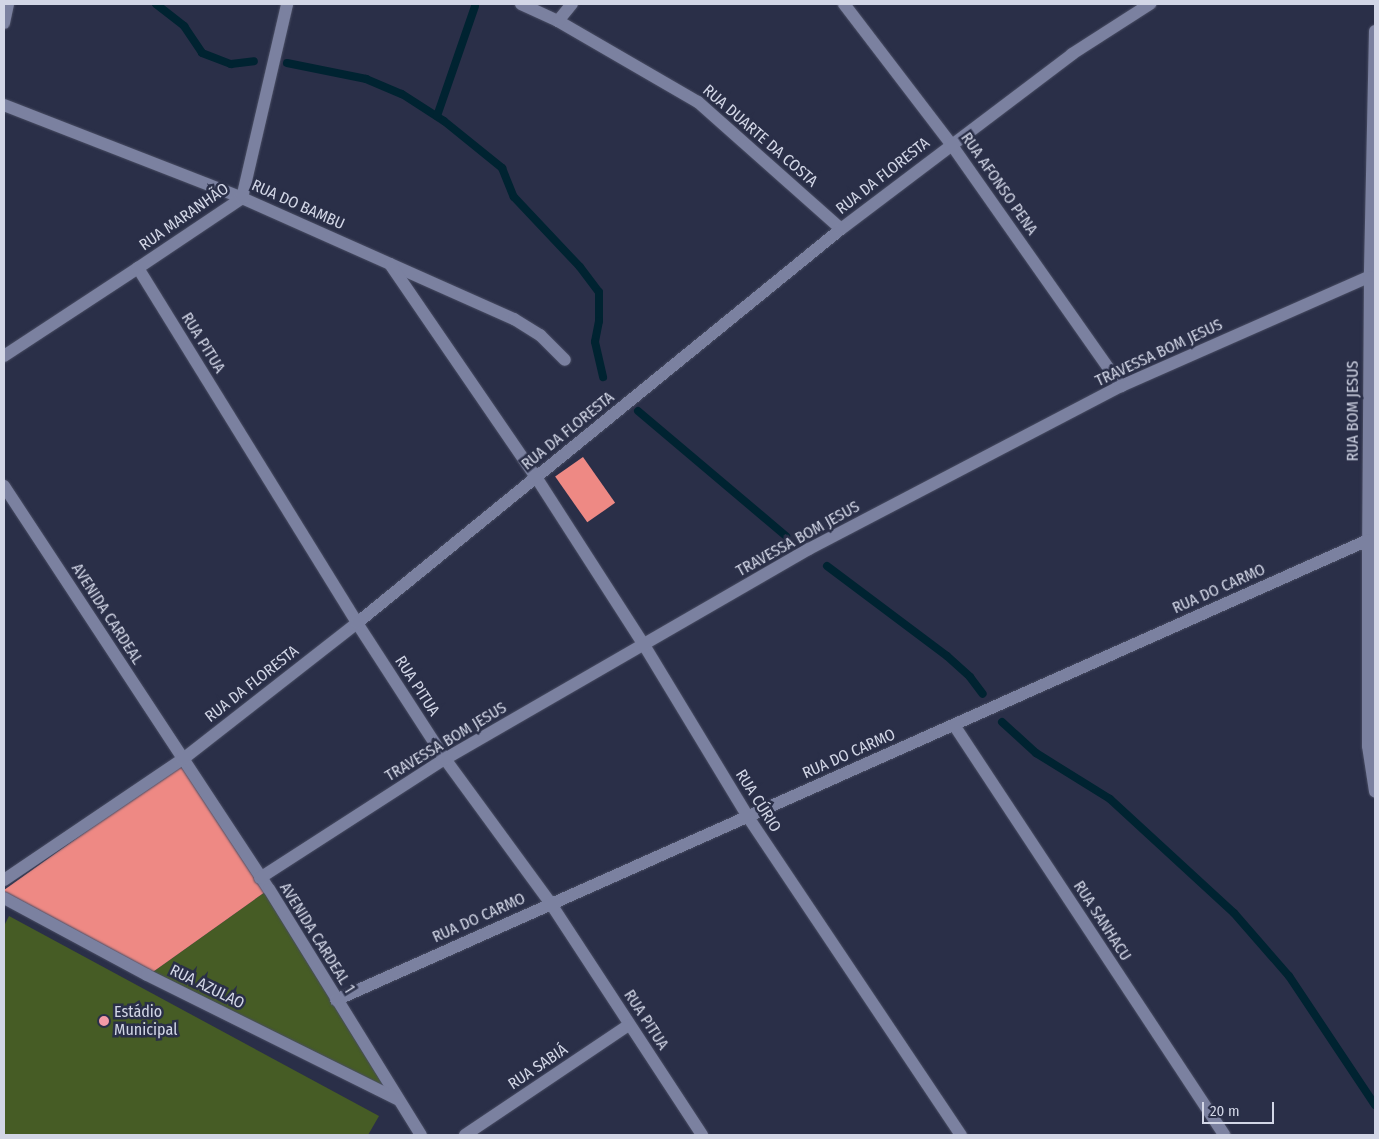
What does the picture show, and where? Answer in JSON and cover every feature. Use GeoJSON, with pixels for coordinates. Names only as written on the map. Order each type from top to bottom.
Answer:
{"type":"FeatureCollection","features":[{"type":"Feature","properties":{"kind":"street"},"geometry":{"type":"LineString","coordinates":[[4,24],[8,4]]}},
{"type":"Feature","properties":{"kind":"street","name":"RUA MARANHÃO"},"geometry":{"type":"LineString","coordinates":[[4,356],[242,198],[288,4]]}},
{"type":"Feature","properties":{"kind":"street","name":"RUA DUARTE DA COSTA"},"geometry":{"type":"LineString","coordinates":[[521,4],[558,21],[698,102],[841,228]]}},
{"type":"Feature","properties":{"kind":"street"},"geometry":{"type":"LineString","coordinates":[[558,21],[572,4]]}},
{"type":"Feature","properties":{"kind":"street","name":"RUA AFONSO PENA"},"geometry":{"type":"LineString","coordinates":[[844,4],[951,144],[1122,386]]}},
{"type":"Feature","properties":{"kind":"street","name":"RUA DA FLORESTA"},"geometry":{"type":"LineString","coordinates":[[4,880],[183,759],[357,623],[841,228],[1072,54],[1150,4]]}},
{"type":"Feature","properties":{"kind":"street","name":"RUA BOM JESUS"},"geometry":{"type":"LineString","coordinates":[[1375,32],[1372,539],[1368,746],[1375,791]]}},
{"type":"Feature","properties":{"kind":"street","name":"RUA DO BAMBU"},"geometry":{"type":"LineString","coordinates":[[4,105],[242,198],[514,320],[540,335],[565,360]]}},
{"type":"Feature","properties":{"kind":"street","name":"RUA CÚRIO"},"geometry":{"type":"LineString","coordinates":[[390,264],[536,477],[644,644],[748,817],[961,1135]]}},
{"type":"Feature","properties":{"kind":"street","name":"RUA PITUA"},"geometry":{"type":"LineString","coordinates":[[138,268],[357,623],[445,759],[551,904],[702,1135]]}},
{"type":"Feature","properties":{"kind":"street","name":"TRAVESSA BOM JESUS"},"geometry":{"type":"LineString","coordinates":[[260,878],[445,759],[809,549],[1122,386],[1373,276]]}},
{"type":"Feature","properties":{"kind":"street","name":"AVENIDA CARDEAL"},"geometry":{"type":"LineString","coordinates":[[4,486],[183,759]]}},
{"type":"Feature","properties":{"kind":"street","name":"RUA DO CARMO"},"geometry":{"type":"LineString","coordinates":[[336,1000],[1372,539]]}},
{"type":"Feature","properties":{"kind":"street","name":"RUA SANHACU"},"geometry":{"type":"LineString","coordinates":[[954,725],[1224,1135]]}},
{"type":"Feature","properties":{"kind":"street","name":"AVENIDA CARDEAL 1"},"geometry":{"type":"LineString","coordinates":[[183,759],[421,1135]]}},
{"type":"Feature","properties":{"kind":"street","name":"RUA AZULAO"},"geometry":{"type":"LineString","coordinates":[[4,898],[147,975],[399,1100]]}},
{"type":"Feature","properties":{"kind":"street","name":"RUA SABIÁ"},"geometry":{"type":"LineString","coordinates":[[465,1135],[629,1025]]}},
{"type":"Feature","properties":{"kind":"green space"},"geometry":{"type":"Polygon","coordinates":[[[265,892],[397,1097],[150,974],[265,892]]]}},
{"type":"Feature","properties":{"kind":"green space","name":"Estádio Municipal"},"geometry":{"type":"Polygon","coordinates":[[[9,916],[379,1116],[368,1135],[4,1135],[4,926],[9,916]]]}},
{"type":"Feature","properties":{"kind":"building"},"geometry":{"type":"Polygon","coordinates":[[[583,457],[615,503],[587,522],[555,477],[583,457]]]}},
{"type":"Feature","properties":{"kind":"building"},"geometry":{"type":"Polygon","coordinates":[[[182,763],[265,892],[150,974],[4,894],[4,890],[182,763]]]}},
{"type":"Feature","properties":{"kind":"waterway"},"geometry":{"type":"LineString","coordinates":[[156,4],[184,26],[202,53],[231,64],[254,61]]}},
{"type":"Feature","properties":{"kind":"waterway"},"geometry":{"type":"LineString","coordinates":[[437,116],[475,6]]}},
{"type":"Feature","properties":{"kind":"waterway"},"geometry":{"type":"LineString","coordinates":[[287,63],[366,79],[402,94],[444,121],[502,168],[514,197],[580,267],[599,292],[599,321],[595,342],[603,377]]}},
{"type":"Feature","properties":{"kind":"waterway"},"geometry":{"type":"LineString","coordinates":[[638,411],[786,536]]}},
{"type":"Feature","properties":{"kind":"waterway"},"geometry":{"type":"LineString","coordinates":[[827,566],[947,656],[970,677],[983,694]]}},
{"type":"Feature","properties":{"kind":"waterway"},"geometry":{"type":"LineString","coordinates":[[1002,722],[1036,753],[1110,799],[1234,913],[1289,976],[1375,1105]]}},
{"type":"Feature","properties":{"kind":"place","name":"Estádio Municipal"},"geometry":{"type":"Point","coordinates":[104,1021]}}]}
